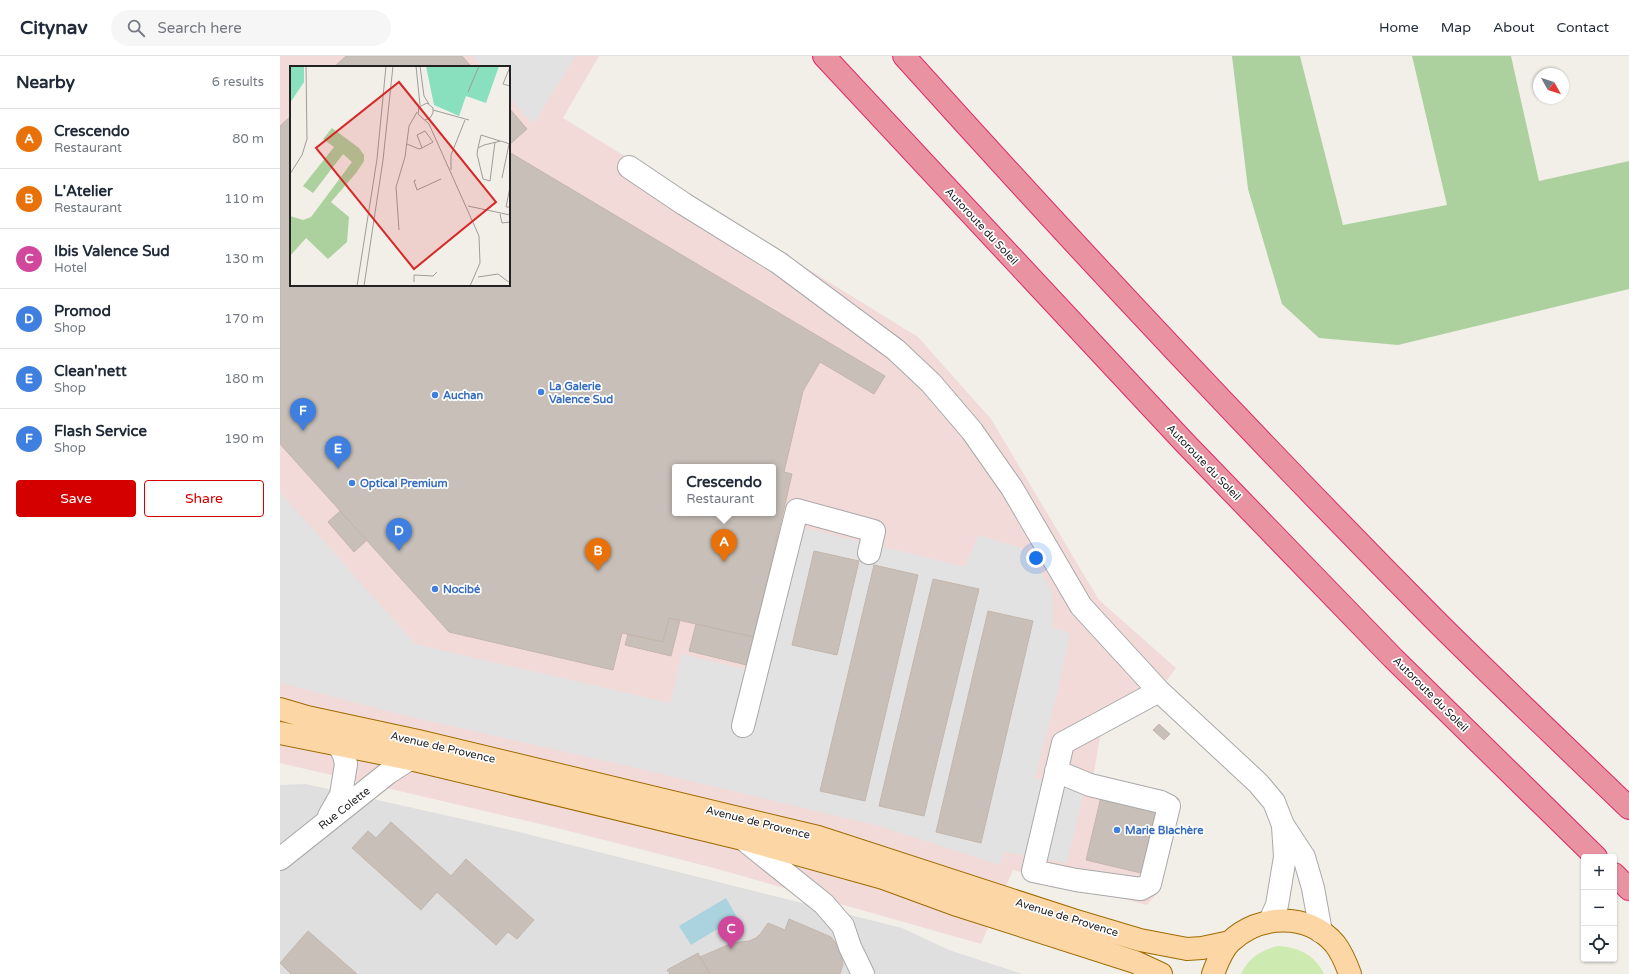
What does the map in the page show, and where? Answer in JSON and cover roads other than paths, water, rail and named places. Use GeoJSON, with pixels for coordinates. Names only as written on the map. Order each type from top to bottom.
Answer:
{"type":"FeatureCollection","features":[{"type":"Feature","properties":{"kind":"highway","name":"Autoroute du Soleil"},"geometry":{"type":"LineString","coordinates":[[824,56],[1184,442],[1388,652],[1593,854]]}},
{"type":"Feature","properties":{"kind":"highway"},"geometry":{"type":"LineString","coordinates":[[904,56],[986,147],[1229,407],[1434,618],[1629,808]]}},
{"type":"Feature","properties":{"kind":"highway"},"geometry":{"type":"LineString","coordinates":[[1617,877],[1629,889]]}},
{"type":"Feature","properties":{"kind":"main road","name":"Avenue de Provence"},"geometry":{"type":"LineString","coordinates":[[280,709],[307,717],[418,741],[818,837],[1073,920],[1140,940],[1187,949],[1202,948],[1230,942]]}},
{"type":"Feature","properties":{"kind":"main road","name":"Avenue de Provence"},"geometry":{"type":"LineString","coordinates":[[280,733],[410,759],[742,839],[883,878],[954,904],[1135,962],[1162,974]]}},
{"type":"Feature","properties":{"kind":"main road"},"geometry":{"type":"LineString","coordinates":[[1213,974],[1217,961],[1230,942],[1248,929],[1270,921],[1288,920],[1305,924],[1321,932],[1338,948],[1344,958],[1350,974]]}},
{"type":"Feature","properties":{"kind":"street"},"geometry":{"type":"LineString","coordinates":[[629,166],[684,204],[779,263],[896,350],[931,383],[972,431],[1012,488],[1081,606],[1159,691],[1258,783],[1274,802],[1283,825],[1304,857],[1313,888],[1321,932]]}},
{"type":"Feature","properties":{"kind":"street"},"geometry":{"type":"LineString","coordinates":[[743,726],[797,510],[874,531],[869,553]]}},
{"type":"Feature","properties":{"kind":"street"},"geometry":{"type":"LineString","coordinates":[[1056,771],[1090,785],[1161,802],[1169,806],[1150,884],[1141,889],[1076,880],[1034,872],[1062,743],[1159,691]]}},
{"type":"Feature","properties":{"kind":"street"},"geometry":{"type":"LineString","coordinates":[[324,824],[341,795],[346,764],[344,755],[338,744]]}},
{"type":"Feature","properties":{"kind":"street","name":"Rue Colette"},"geometry":{"type":"LineString","coordinates":[[280,859],[388,774],[410,759]]}},
{"type":"Feature","properties":{"kind":"street"},"geometry":{"type":"LineString","coordinates":[[1270,921],[1277,905],[1285,857],[1283,825]]}},
{"type":"Feature","properties":{"kind":"street"},"geometry":{"type":"LineString","coordinates":[[742,839],[824,904],[843,926],[850,947],[863,974]]}},
{"type":"Feature","properties":{"kind":"water"},"geometry":{"type":"Polygon","coordinates":[[[726,898],[737,917],[691,945],[679,926],[726,898]]]}},
{"type":"Feature","properties":{"kind":"place","name":"La Galerie Valence Sud"},"geometry":{"type":"Point","coordinates":[541,392]}},
{"type":"Feature","properties":{"kind":"place","name":"Auchan"},"geometry":{"type":"Point","coordinates":[435,395]}},
{"type":"Feature","properties":{"kind":"place","name":"Flash Service"},"geometry":{"type":"Point","coordinates":[303,431]}},
{"type":"Feature","properties":{"kind":"place","name":"Clean'nett"},"geometry":{"type":"Point","coordinates":[338,469]}},
{"type":"Feature","properties":{"kind":"place","name":"Optical Premium"},"geometry":{"type":"Point","coordinates":[352,483]}},
{"type":"Feature","properties":{"kind":"place","name":"Promod"},"geometry":{"type":"Point","coordinates":[399,551]}},
{"type":"Feature","properties":{"kind":"place","name":"Crescendo"},"geometry":{"type":"Point","coordinates":[724,562]}},
{"type":"Feature","properties":{"kind":"place","name":"L'Atelier"},"geometry":{"type":"Point","coordinates":[598,571]}},
{"type":"Feature","properties":{"kind":"place","name":"Nocibé"},"geometry":{"type":"Point","coordinates":[435,589]}},
{"type":"Feature","properties":{"kind":"place","name":"Marie Blachère"},"geometry":{"type":"Point","coordinates":[1117,830]}},
{"type":"Feature","properties":{"kind":"place","name":"Ibis Valence Sud"},"geometry":{"type":"Point","coordinates":[731,949]}}]}
